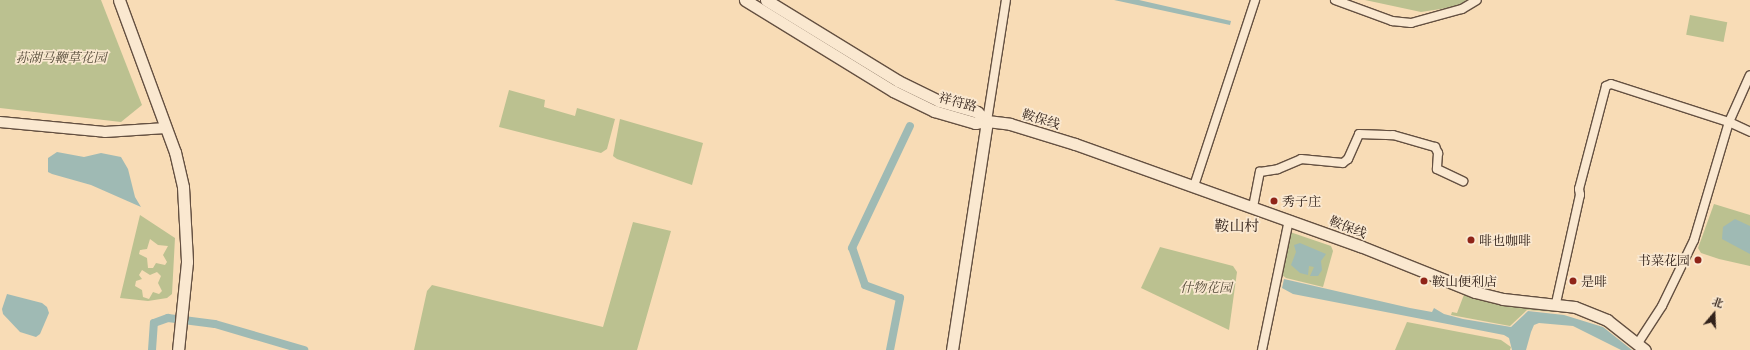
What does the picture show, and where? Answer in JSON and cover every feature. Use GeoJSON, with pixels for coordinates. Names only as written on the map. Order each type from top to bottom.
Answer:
{"type":"FeatureCollection","features":[{"type":"Feature","properties":{"kind":"main road"},"geometry":{"type":"LineString","coordinates":[[119,0],[166,128],[183,187],[187,221],[178,350]]}},
{"type":"Feature","properties":{"kind":"main road","name":"祥符路"},"geometry":{"type":"LineString","coordinates":[[745,0],[912,102],[955,119],[975,123],[988,121]]}},
{"type":"Feature","properties":{"kind":"main road","name":"祥符路"},"geometry":{"type":"LineString","coordinates":[[766,0],[898,81],[939,101],[977,112],[988,121]]}},
{"type":"Feature","properties":{"kind":"main road"},"geometry":{"type":"LineString","coordinates":[[952,350],[988,121]]}},
{"type":"Feature","properties":{"kind":"main road","name":"鞍保线"},"geometry":{"type":"LineString","coordinates":[[988,121],[1010,124],[1075,144],[1253,206],[1475,292],[1504,299],[1556,303],[1589,311],[1641,348]]}},
{"type":"Feature","properties":{"kind":"street"},"geometry":{"type":"LineString","coordinates":[[988,121],[1006,0]]}},
{"type":"Feature","properties":{"kind":"street"},"geometry":{"type":"LineString","coordinates":[[1194,186],[1255,0]]}},
{"type":"Feature","properties":{"kind":"street"},"geometry":{"type":"LineString","coordinates":[[1335,0],[1392,21],[1411,23],[1445,15],[1477,0]]}},
{"type":"Feature","properties":{"kind":"street"},"geometry":{"type":"LineString","coordinates":[[1641,348],[1694,240],[1729,122],[1750,75]]}},
{"type":"Feature","properties":{"kind":"street"},"geometry":{"type":"LineString","coordinates":[[1556,303],[1580,195],[1581,182],[1606,86],[1610,84],[1729,122],[1750,132]]}},
{"type":"Feature","properties":{"kind":"street"},"geometry":{"type":"LineString","coordinates":[[0,122],[105,132],[166,128]]}},
{"type":"Feature","properties":{"kind":"street"},"geometry":{"type":"LineString","coordinates":[[1253,206],[1260,172],[1278,169],[1301,159],[1343,162],[1348,159],[1359,134],[1393,136],[1435,147],[1438,153],[1437,169],[1463,181]]}},
{"type":"Feature","properties":{"kind":"street"},"geometry":{"type":"LineString","coordinates":[[1262,350],[1289,220]]}},
{"type":"Feature","properties":{"kind":"green space","name":"荪湖马鞭草花园"},"geometry":{"type":"Polygon","coordinates":[[[0,0],[101,0],[142,105],[121,122],[0,108],[0,0]]]}},
{"type":"Feature","properties":{"kind":"green space"},"geometry":{"type":"Polygon","coordinates":[[[1365,0],[1466,0],[1460,6],[1421,12],[1365,0]]]}},
{"type":"Feature","properties":{"kind":"green space"},"geometry":{"type":"Polygon","coordinates":[[[1690,15],[1727,22],[1723,42],[1686,35],[1690,15]]]}},
{"type":"Feature","properties":{"kind":"green space"},"geometry":{"type":"Polygon","coordinates":[[[509,90],[545,100],[544,107],[575,116],[577,108],[615,119],[607,149],[601,153],[499,127],[509,90]]]}},
{"type":"Feature","properties":{"kind":"green space"},"geometry":{"type":"Polygon","coordinates":[[[620,119],[703,143],[692,185],[617,159],[613,156],[620,119]]]}},
{"type":"Feature","properties":{"kind":"green space"},"geometry":{"type":"Polygon","coordinates":[[[1714,204],[1750,215],[1750,266],[1701,253],[1698,248],[1714,204]]]}},
{"type":"Feature","properties":{"kind":"green space"},"geometry":{"type":"Polygon","coordinates":[[[140,215],[175,238],[172,294],[167,298],[148,301],[120,298],[140,215]],[[150,239],[147,249],[140,250],[139,254],[147,258],[148,268],[153,268],[156,263],[165,265],[167,262],[163,255],[168,246],[158,245],[150,239]],[[142,270],[139,275],[142,279],[136,281],[135,286],[142,290],[143,297],[149,299],[153,292],[159,294],[162,291],[158,283],[161,276],[157,272],[150,275],[142,270]]]}},
{"type":"Feature","properties":{"kind":"green space"},"geometry":{"type":"Polygon","coordinates":[[[633,222],[671,231],[637,350],[414,350],[427,291],[432,285],[603,327],[633,222]]]}},
{"type":"Feature","properties":{"kind":"green space"},"geometry":{"type":"Polygon","coordinates":[[[1290,232],[1331,246],[1333,251],[1323,287],[1286,278],[1281,274],[1290,232]]]}},
{"type":"Feature","properties":{"kind":"green space","name":"什物花园"},"geometry":{"type":"Polygon","coordinates":[[[1160,247],[1233,266],[1237,272],[1229,330],[1141,288],[1160,247]]]}},
{"type":"Feature","properties":{"kind":"green space"},"geometry":{"type":"Polygon","coordinates":[[[1465,292],[1555,305],[1554,312],[1527,310],[1510,326],[1451,315],[1452,312],[1457,313],[1465,292]]]}},
{"type":"Feature","properties":{"kind":"green space"},"geometry":{"type":"Polygon","coordinates":[[[1407,322],[1501,340],[1511,347],[1510,350],[1395,350],[1407,322]]]}},
{"type":"Feature","properties":{"kind":"water"},"geometry":{"type":"Polygon","coordinates":[[[1114,0],[1139,0],[1231,21],[1230,25],[1114,0]]]}},
{"type":"Feature","properties":{"kind":"water"},"geometry":{"type":"Polygon","coordinates":[[[57,152],[84,157],[101,153],[121,157],[128,169],[135,197],[141,207],[91,185],[48,172],[48,158],[57,152]]]}},
{"type":"Feature","properties":{"kind":"water"},"geometry":{"type":"Polygon","coordinates":[[[1735,219],[1750,226],[1750,254],[1722,239],[1723,227],[1735,219]]]}},
{"type":"Feature","properties":{"kind":"water"},"geometry":{"type":"Polygon","coordinates":[[[1300,243],[1326,254],[1321,261],[1322,270],[1318,276],[1310,276],[1314,267],[1309,266],[1308,275],[1300,273],[1291,265],[1296,252],[1294,245],[1300,243]]]}},
{"type":"Feature","properties":{"kind":"water"},"geometry":{"type":"Polygon","coordinates":[[[1284,279],[1410,308],[1432,312],[1434,308],[1444,314],[1463,319],[1511,327],[1528,311],[1564,315],[1603,327],[1632,350],[1621,350],[1573,326],[1539,323],[1534,325],[1526,350],[1512,350],[1509,338],[1504,335],[1293,294],[1282,288],[1284,279]]]}},
{"type":"Feature","properties":{"kind":"water"},"geometry":{"type":"Polygon","coordinates":[[[7,294],[42,303],[47,307],[49,313],[40,334],[36,337],[20,332],[3,314],[2,309],[7,294]]]}},
{"type":"Feature","properties":{"kind":"waterway"},"geometry":{"type":"LineString","coordinates":[[890,350],[900,298],[865,285],[852,248],[910,126]]}},
{"type":"Feature","properties":{"kind":"waterway"},"geometry":{"type":"LineString","coordinates":[[152,350],[154,323],[168,318],[215,324],[304,350]]}},
{"type":"Feature","properties":{"kind":"place","name":"秀子庄"},"geometry":{"type":"Point","coordinates":[1274,201]}},
{"type":"Feature","properties":{"kind":"place","name":"啡也咖啡"},"geometry":{"type":"Point","coordinates":[1471,240]}},
{"type":"Feature","properties":{"kind":"place","name":"书菜花园"},"geometry":{"type":"Point","coordinates":[1698,260]}},
{"type":"Feature","properties":{"kind":"place","name":"鞍山便利店"},"geometry":{"type":"Point","coordinates":[1424,281]}},
{"type":"Feature","properties":{"kind":"place","name":"是啡"},"geometry":{"type":"Point","coordinates":[1573,281]}},
{"type":"Feature","properties":{"kind":"district","name":"鞍山村"},"geometry":{"type":"Point","coordinates":[1237,226]}}]}
